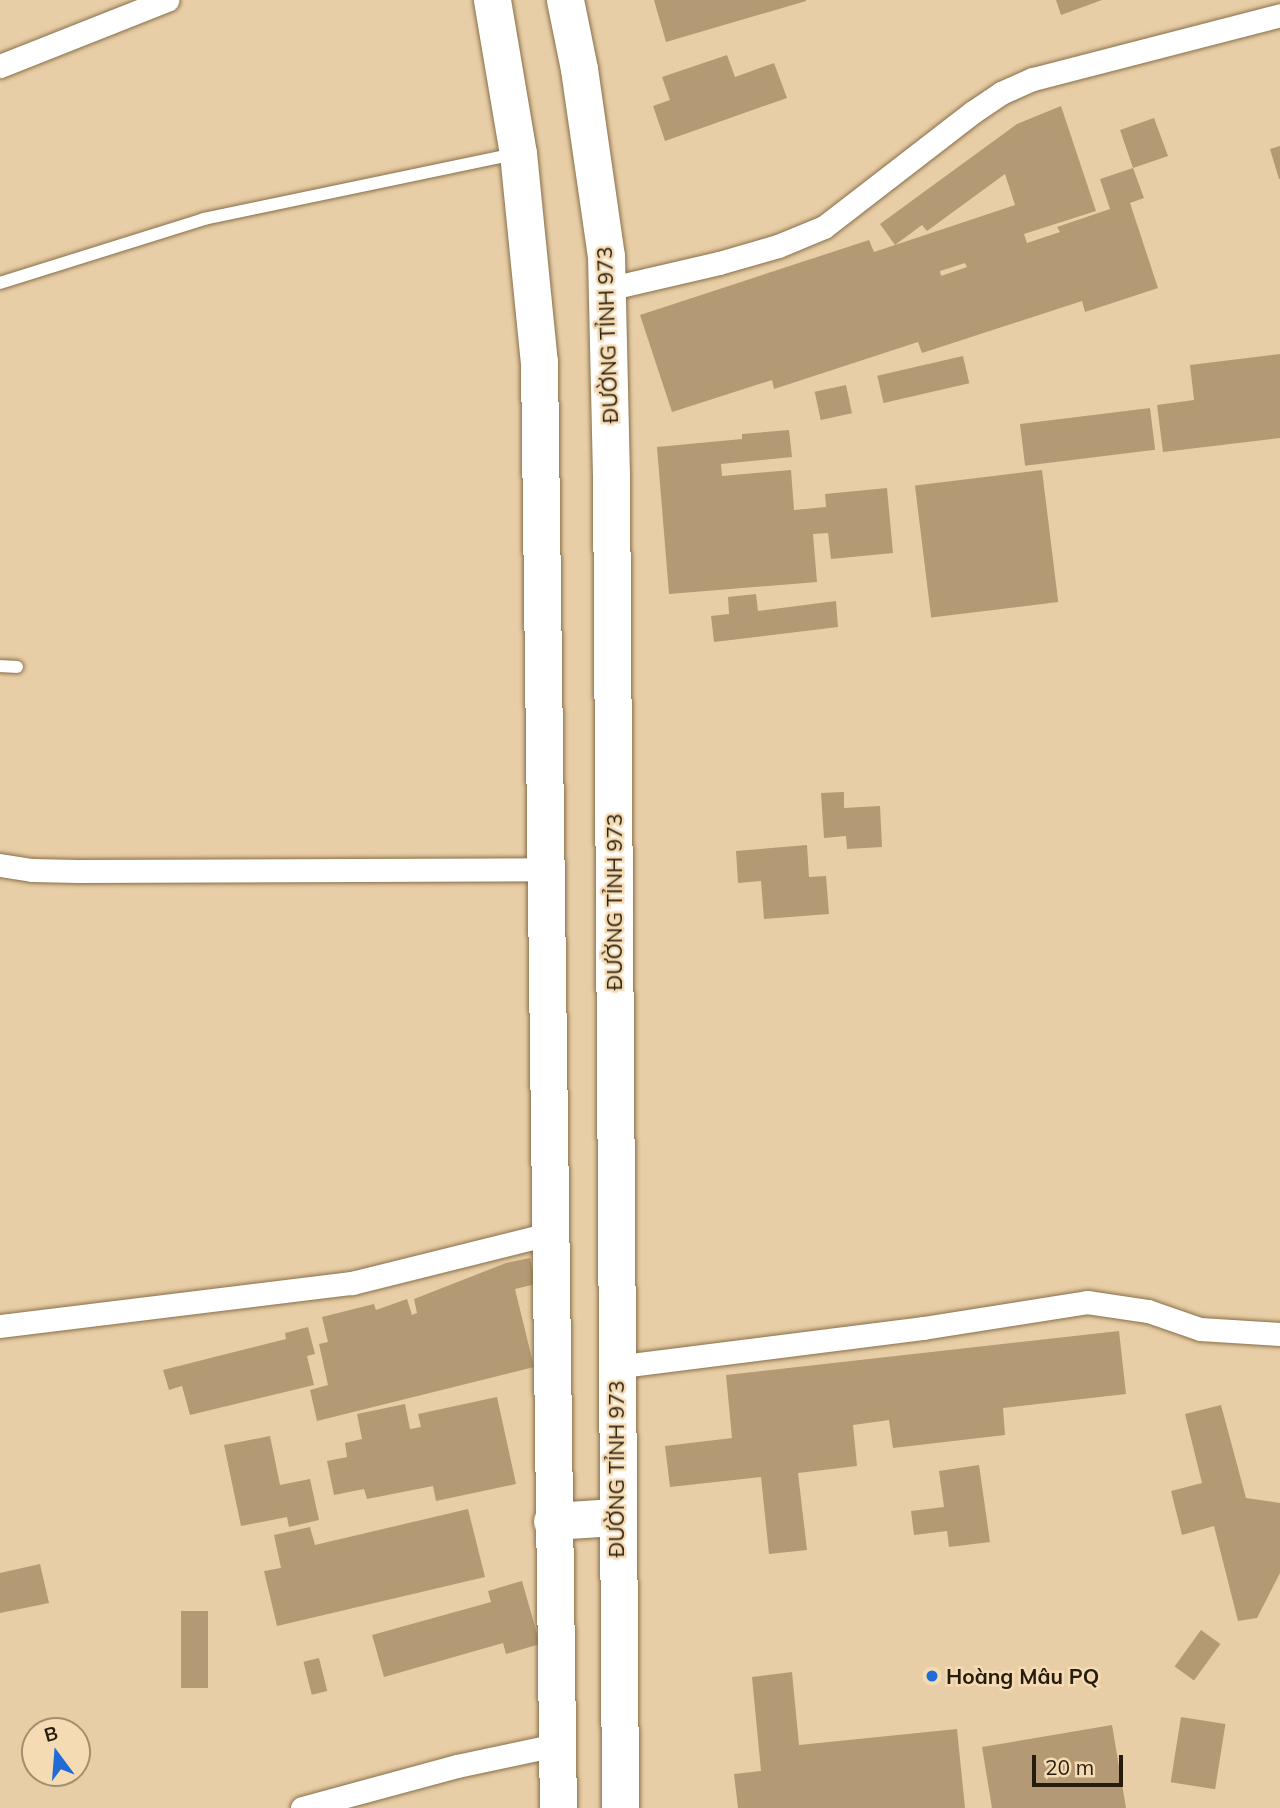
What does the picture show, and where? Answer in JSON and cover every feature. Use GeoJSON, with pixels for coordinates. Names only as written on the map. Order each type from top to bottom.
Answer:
{"type":"FeatureCollection","features":[{"type":"Feature","properties":{"kind":"main road"},"geometry":{"type":"LineString","coordinates":[[492,0],[519,153],[539,362],[548,1234],[558,1808]]}},
{"type":"Feature","properties":{"kind":"main road","name":"ĐƯỜNG TỈNH 973"},"geometry":{"type":"LineString","coordinates":[[565,0],[579,69],[606,256],[613,741],[615,1367],[620,1808]]}},
{"type":"Feature","properties":{"kind":"main road"},"geometry":{"type":"LineString","coordinates":[[552,1521],[616,1517]]}},
{"type":"Feature","properties":{"kind":"street"},"geometry":{"type":"LineString","coordinates":[[0,66],[167,0]]}},
{"type":"Feature","properties":{"kind":"street"},"geometry":{"type":"LineString","coordinates":[[607,289],[755,253],[824,227],[1001,93],[1033,79],[1280,15]]}},
{"type":"Feature","properties":{"kind":"street"},"geometry":{"type":"LineString","coordinates":[[0,865],[32,870],[545,869]]}},
{"type":"Feature","properties":{"kind":"street"},"geometry":{"type":"LineString","coordinates":[[0,1326],[352,1283],[548,1234]]}},
{"type":"Feature","properties":{"kind":"street"},"geometry":{"type":"LineString","coordinates":[[615,1367],[923,1328],[1087,1302],[1148,1311],[1200,1329],[1280,1334]]}},
{"type":"Feature","properties":{"kind":"street"},"geometry":{"type":"LineString","coordinates":[[302,1808],[457,1766],[556,1745]]}},
{"type":"Feature","properties":{"kind":"lane"},"geometry":{"type":"LineString","coordinates":[[0,283],[204,219],[519,153]]}},
{"type":"Feature","properties":{"kind":"lane"},"geometry":{"type":"LineString","coordinates":[[0,666],[17,667]]}},
{"type":"Feature","properties":{"kind":"building"},"geometry":{"type":"Polygon","coordinates":[[[654,0],[806,0],[806,1],[666,42],[654,0]]]}},
{"type":"Feature","properties":{"kind":"building"},"geometry":{"type":"Polygon","coordinates":[[[1056,0],[1102,0],[1061,15],[1056,0]]]}},
{"type":"Feature","properties":{"kind":"building"},"geometry":{"type":"Polygon","coordinates":[[[727,55],[735,77],[774,63],[787,98],[665,141],[653,106],[670,100],[662,77],[727,55]]]}},
{"type":"Feature","properties":{"kind":"building"},"geometry":{"type":"Polygon","coordinates":[[[1061,106],[1096,211],[1024,234],[1027,243],[1060,232],[1057,227],[1110,209],[1100,179],[1133,168],[1144,198],[1130,203],[1158,288],[1085,312],[1082,301],[922,353],[918,342],[774,389],[772,380],[672,412],[640,315],[869,240],[874,252],[895,245],[880,224],[1017,124],[1061,106]],[[1005,174],[927,231],[922,225],[895,245],[1015,205],[1005,174]],[[965,263],[940,271],[941,276],[967,267],[965,263]]]}},
{"type":"Feature","properties":{"kind":"building"},"geometry":{"type":"Polygon","coordinates":[[[1154,118],[1168,156],[1133,168],[1120,130],[1154,118]]]}},
{"type":"Feature","properties":{"kind":"building"},"geometry":{"type":"Polygon","coordinates":[[[1280,146],[1280,179],[1279,179],[1270,149],[1280,146]]]}},
{"type":"Feature","properties":{"kind":"building"},"geometry":{"type":"Polygon","coordinates":[[[1280,354],[1280,438],[1163,452],[1157,405],[1194,400],[1190,365],[1280,354]]]}},
{"type":"Feature","properties":{"kind":"building"},"geometry":{"type":"Polygon","coordinates":[[[963,356],[969,383],[884,403],[877,376],[963,356]]]}},
{"type":"Feature","properties":{"kind":"building"},"geometry":{"type":"Polygon","coordinates":[[[846,385],[852,413],[821,420],[815,392],[846,385]]]}},
{"type":"Feature","properties":{"kind":"building"},"geometry":{"type":"Polygon","coordinates":[[[1150,408],[1155,450],[1025,466],[1020,424],[1150,408]]]}},
{"type":"Feature","properties":{"kind":"building"},"geometry":{"type":"Polygon","coordinates":[[[789,430],[792,457],[721,464],[722,476],[791,470],[794,510],[826,507],[825,494],[887,488],[893,553],[831,559],[828,533],[813,534],[817,582],[669,594],[657,447],[742,439],[742,434],[789,430]]]}},
{"type":"Feature","properties":{"kind":"building"},"geometry":{"type":"Polygon","coordinates":[[[1042,470],[1058,602],[931,618],[915,486],[1042,470]]]}},
{"type":"Feature","properties":{"kind":"building"},"geometry":{"type":"Polygon","coordinates":[[[756,594],[758,611],[836,601],[838,627],[714,642],[711,616],[729,614],[728,597],[756,594]]]}},
{"type":"Feature","properties":{"kind":"building"},"geometry":{"type":"Polygon","coordinates":[[[844,792],[844,808],[880,806],[882,847],[847,849],[846,836],[824,838],[821,793],[844,792]]]}},
{"type":"Feature","properties":{"kind":"building"},"geometry":{"type":"Polygon","coordinates":[[[807,845],[809,877],[826,876],[829,914],[764,919],[761,881],[738,883],[736,851],[807,845]]]}},
{"type":"Feature","properties":{"kind":"building"},"geometry":{"type":"Polygon","coordinates":[[[530,1258],[536,1284],[515,1289],[534,1367],[317,1421],[310,1390],[328,1385],[319,1344],[328,1342],[322,1317],[374,1304],[376,1310],[407,1299],[412,1315],[417,1313],[414,1299],[506,1263],[530,1258]]]}},
{"type":"Feature","properties":{"kind":"building"},"geometry":{"type":"Polygon","coordinates":[[[308,1327],[315,1354],[307,1356],[314,1385],[190,1415],[182,1386],[169,1390],[163,1370],[286,1339],[285,1333],[308,1327]]]}},
{"type":"Feature","properties":{"kind":"building"},"geometry":{"type":"Polygon","coordinates":[[[1119,1331],[1126,1394],[1003,1408],[1005,1435],[893,1448],[889,1420],[853,1425],[857,1466],[798,1473],[807,1550],[769,1554],[761,1477],[670,1487],[665,1446],[732,1438],[726,1375],[1119,1331]]]}},
{"type":"Feature","properties":{"kind":"building"},"geometry":{"type":"Polygon","coordinates":[[[497,1397],[516,1484],[436,1501],[433,1486],[367,1499],[364,1489],[334,1495],[327,1461],[347,1457],[345,1443],[362,1439],[357,1414],[405,1404],[410,1429],[421,1427],[418,1414],[497,1397]]]}},
{"type":"Feature","properties":{"kind":"building"},"geometry":{"type":"Polygon","coordinates":[[[1221,1405],[1246,1498],[1280,1503],[1280,1573],[1257,1618],[1238,1621],[1214,1526],[1182,1535],[1171,1491],[1202,1483],[1185,1414],[1221,1405]]]}},
{"type":"Feature","properties":{"kind":"building"},"geometry":{"type":"Polygon","coordinates":[[[270,1436],[280,1485],[310,1479],[319,1520],[289,1527],[287,1517],[241,1526],[224,1445],[270,1436]]]}},
{"type":"Feature","properties":{"kind":"building"},"geometry":{"type":"Polygon","coordinates":[[[979,1465],[990,1542],[949,1547],[947,1531],[914,1535],[911,1511],[944,1507],[939,1471],[979,1465]]]}},
{"type":"Feature","properties":{"kind":"building"},"geometry":{"type":"Polygon","coordinates":[[[468,1509],[485,1577],[277,1626],[264,1571],[281,1568],[274,1535],[310,1527],[315,1545],[468,1509]]]}},
{"type":"Feature","properties":{"kind":"building"},"geometry":{"type":"Polygon","coordinates":[[[40,1564],[49,1603],[0,1613],[0,1573],[40,1564]]]}},
{"type":"Feature","properties":{"kind":"building"},"geometry":{"type":"Polygon","coordinates":[[[522,1581],[540,1644],[506,1654],[503,1643],[384,1677],[372,1635],[491,1602],[488,1591],[522,1581]]]}},
{"type":"Feature","properties":{"kind":"building"},"geometry":{"type":"Polygon","coordinates":[[[181,1611],[208,1611],[208,1688],[181,1688],[181,1611]]]}},
{"type":"Feature","properties":{"kind":"building"},"geometry":{"type":"Polygon","coordinates":[[[1201,1630],[1220,1644],[1194,1681],[1175,1666],[1201,1630]]]}},
{"type":"Feature","properties":{"kind":"building"},"geometry":{"type":"Polygon","coordinates":[[[319,1658],[327,1691],[312,1695],[303,1662],[319,1658]]]}},
{"type":"Feature","properties":{"kind":"building"},"geometry":{"type":"Polygon","coordinates":[[[792,1672],[799,1745],[957,1729],[965,1808],[738,1808],[734,1774],[761,1771],[752,1677],[792,1672]]]}},
{"type":"Feature","properties":{"kind":"building"},"geometry":{"type":"Polygon","coordinates":[[[1181,1717],[1225,1724],[1215,1789],[1171,1782],[1181,1717]]]}},
{"type":"Feature","properties":{"kind":"building"},"geometry":{"type":"Polygon","coordinates":[[[1112,1725],[1126,1808],[992,1808],[982,1747],[1112,1725]]]}},
{"type":"Feature","properties":{"kind":"place","name":"Hoàng Mâu PQ"},"geometry":{"type":"Point","coordinates":[932,1676]}}]}
